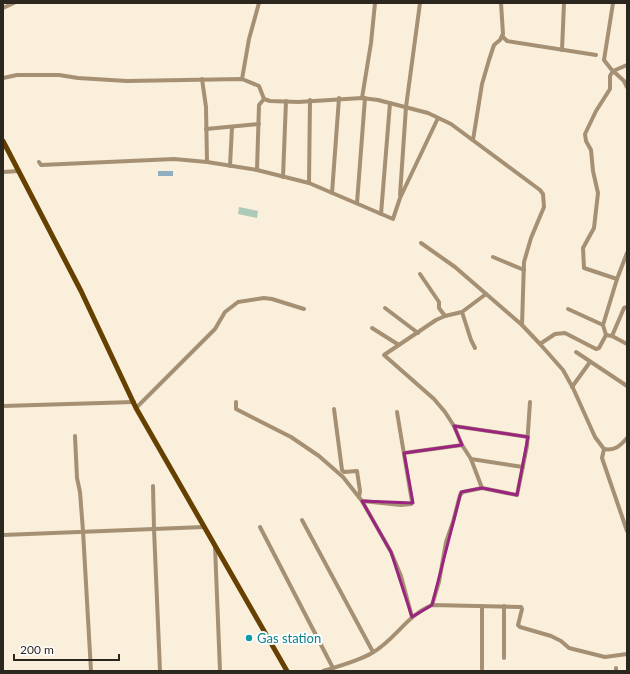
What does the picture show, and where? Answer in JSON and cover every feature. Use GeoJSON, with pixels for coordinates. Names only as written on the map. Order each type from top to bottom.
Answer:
{"type":"FeatureCollection","features":[{"type":"Feature","properties":{"kind":"main road"},"geometry":{"type":"LineString","coordinates":[[3,140],[81,291],[136,408],[287,671]]}},
{"type":"Feature","properties":{"kind":"street"},"geometry":{"type":"LineString","coordinates":[[3,8],[14,3]]}},
{"type":"Feature","properties":{"kind":"street"},"geometry":{"type":"LineString","coordinates":[[242,79],[249,39],[259,3]]}},
{"type":"Feature","properties":{"kind":"street"},"geometry":{"type":"LineString","coordinates":[[357,203],[364,98],[375,3]]}},
{"type":"Feature","properties":{"kind":"street"},"geometry":{"type":"LineString","coordinates":[[400,198],[406,107],[420,3]]}},
{"type":"Feature","properties":{"kind":"street"},"geometry":{"type":"LineString","coordinates":[[472,140],[485,72],[494,45],[500,40],[503,34],[501,3]]}},
{"type":"Feature","properties":{"kind":"street"},"geometry":{"type":"LineString","coordinates":[[562,50],[564,3]]}},
{"type":"Feature","properties":{"kind":"street"},"geometry":{"type":"LineString","coordinates":[[613,3],[604,60],[624,81],[627,87]]}},
{"type":"Feature","properties":{"kind":"street"},"geometry":{"type":"LineString","coordinates":[[502,36],[507,41],[596,55]]}},
{"type":"Feature","properties":{"kind":"street"},"geometry":{"type":"LineString","coordinates":[[617,279],[584,268],[583,248],[594,228],[598,192],[593,171],[591,150],[586,141],[585,134],[596,111],[610,89],[610,76],[613,71],[627,65]]}},
{"type":"Feature","properties":{"kind":"street"},"geometry":{"type":"LineString","coordinates":[[3,78],[17,75],[59,75],[78,78],[126,80],[242,79],[259,86],[264,99]]}},
{"type":"Feature","properties":{"kind":"street"},"geometry":{"type":"LineString","coordinates":[[202,79],[206,107],[207,162]]}},
{"type":"Feature","properties":{"kind":"street"},"geometry":{"type":"LineString","coordinates":[[332,193],[339,98]]}},
{"type":"Feature","properties":{"kind":"street"},"geometry":{"type":"LineString","coordinates":[[264,99],[270,101],[286,101],[364,98],[428,113],[451,124],[540,190],[543,194],[544,207],[531,238],[524,262],[522,325]]}},
{"type":"Feature","properties":{"kind":"street"},"geometry":{"type":"LineString","coordinates":[[257,170],[259,105],[264,99]]}},
{"type":"Feature","properties":{"kind":"street"},"geometry":{"type":"LineString","coordinates":[[309,183],[310,100]]}},
{"type":"Feature","properties":{"kind":"street"},"geometry":{"type":"LineString","coordinates":[[283,177],[286,101]]}},
{"type":"Feature","properties":{"kind":"street"},"geometry":{"type":"LineString","coordinates":[[381,214],[390,103]]}},
{"type":"Feature","properties":{"kind":"street"},"geometry":{"type":"LineString","coordinates":[[39,162],[41,165],[174,159],[207,162],[257,170],[309,183],[393,218],[400,198],[438,118]]}},
{"type":"Feature","properties":{"kind":"street"},"geometry":{"type":"LineString","coordinates":[[206,129],[259,124]]}},
{"type":"Feature","properties":{"kind":"street"},"geometry":{"type":"LineString","coordinates":[[230,166],[232,127]]}},
{"type":"Feature","properties":{"kind":"street"},"geometry":{"type":"LineString","coordinates":[[3,172],[19,171]]}},
{"type":"Feature","properties":{"kind":"street"},"geometry":{"type":"LineString","coordinates":[[420,243],[455,266],[522,325],[563,370],[596,437],[604,449],[602,458],[627,531]]}},
{"type":"Feature","properties":{"kind":"street"},"geometry":{"type":"LineString","coordinates":[[540,344],[555,334],[565,333],[598,349],[606,335],[603,325],[617,279],[627,253]]}},
{"type":"Feature","properties":{"kind":"street"},"geometry":{"type":"LineString","coordinates":[[493,257],[524,270]]}},
{"type":"Feature","properties":{"kind":"street"},"geometry":{"type":"LineString","coordinates":[[420,274],[440,302],[439,308],[445,316]]}},
{"type":"Feature","properties":{"kind":"street"},"geometry":{"type":"LineString","coordinates":[[482,488],[471,459],[445,412],[434,399],[384,356],[384,353],[436,320],[462,312],[486,294]]}},
{"type":"Feature","properties":{"kind":"street"},"geometry":{"type":"LineString","coordinates":[[136,408],[215,329],[225,312],[238,302],[264,298],[304,309]]}},
{"type":"Feature","properties":{"kind":"street"},"geometry":{"type":"LineString","coordinates":[[612,336],[624,308],[627,307]]}},
{"type":"Feature","properties":{"kind":"street"},"geometry":{"type":"LineString","coordinates":[[385,308],[418,332]]}},
{"type":"Feature","properties":{"kind":"street"},"geometry":{"type":"LineString","coordinates":[[568,309],[603,325]]}},
{"type":"Feature","properties":{"kind":"street"},"geometry":{"type":"LineString","coordinates":[[462,312],[475,348]]}},
{"type":"Feature","properties":{"kind":"street"},"geometry":{"type":"LineString","coordinates":[[372,328],[398,345]]}},
{"type":"Feature","properties":{"kind":"street"},"geometry":{"type":"LineString","coordinates":[[606,335],[612,336],[627,344]]}},
{"type":"Feature","properties":{"kind":"street"},"geometry":{"type":"LineString","coordinates":[[576,352],[627,386]]}},
{"type":"Feature","properties":{"kind":"street"},"geometry":{"type":"LineString","coordinates":[[572,387],[590,362]]}},
{"type":"Feature","properties":{"kind":"street"},"geometry":{"type":"LineString","coordinates":[[3,406],[134,402]]}},
{"type":"Feature","properties":{"kind":"street"},"geometry":{"type":"LineString","coordinates":[[236,402],[236,409],[291,437],[319,456],[343,477],[362,501],[391,552],[401,576],[412,617]]}},
{"type":"Feature","properties":{"kind":"street"},"geometry":{"type":"LineString","coordinates":[[432,605],[439,582],[446,542],[454,522],[460,495],[463,492],[482,488],[517,495],[528,437],[530,402]]}},
{"type":"Feature","properties":{"kind":"street"},"geometry":{"type":"LineString","coordinates":[[334,409],[342,470],[344,472],[356,471],[360,491],[359,497]]}},
{"type":"Feature","properties":{"kind":"street"},"geometry":{"type":"LineString","coordinates":[[362,501],[401,505],[411,504],[413,500],[397,412]]}},
{"type":"Feature","properties":{"kind":"street"},"geometry":{"type":"LineString","coordinates":[[454,426],[528,437]]}},
{"type":"Feature","properties":{"kind":"street"},"geometry":{"type":"LineString","coordinates":[[75,436],[77,478],[80,492],[83,531],[91,671]]}},
{"type":"Feature","properties":{"kind":"street"},"geometry":{"type":"LineString","coordinates":[[604,449],[610,450],[617,448],[627,438]]}},
{"type":"Feature","properties":{"kind":"street"},"geometry":{"type":"LineString","coordinates":[[404,453],[462,445]]}},
{"type":"Feature","properties":{"kind":"street"},"geometry":{"type":"LineString","coordinates":[[471,459],[523,467]]}},
{"type":"Feature","properties":{"kind":"street"},"geometry":{"type":"LineString","coordinates":[[153,486],[160,671]]}},
{"type":"Feature","properties":{"kind":"street"},"geometry":{"type":"LineString","coordinates":[[302,520],[373,652]]}},
{"type":"Feature","properties":{"kind":"street"},"geometry":{"type":"LineString","coordinates":[[3,535],[204,527]]}},
{"type":"Feature","properties":{"kind":"street"},"geometry":{"type":"LineString","coordinates":[[260,527],[333,668]]}},
{"type":"Feature","properties":{"kind":"street"},"geometry":{"type":"LineString","coordinates":[[215,545],[220,671]]}},
{"type":"Feature","properties":{"kind":"street"},"geometry":{"type":"LineString","coordinates":[[324,671],[356,660],[373,652],[412,617],[423,609],[432,605],[504,606],[522,608],[518,626],[551,636],[561,641],[569,648],[605,657],[627,654]]}},
{"type":"Feature","properties":{"kind":"street"},"geometry":{"type":"LineString","coordinates":[[482,606],[482,669]]}},
{"type":"Feature","properties":{"kind":"street"},"geometry":{"type":"LineString","coordinates":[[504,606],[504,658]]}},
{"type":"Feature","properties":{"kind":"highlighted area"},"geometry":{"type":"Polygon","coordinates":[[[454,426],[528,437],[517,495],[482,488],[461,492],[432,605],[412,617],[391,552],[362,501],[413,503],[404,453],[462,445],[454,426]]]}},
{"type":"Feature","properties":{"kind":"green space"},"geometry":{"type":"Polygon","coordinates":[[[239,207],[258,211],[257,218],[238,214],[239,207]]]}},
{"type":"Feature","properties":{"kind":"water"},"geometry":{"type":"Polygon","coordinates":[[[158,171],[173,171],[173,176],[158,176],[158,171]]]}},
{"type":"Feature","properties":{"kind":"place","name":"Gas station"},"geometry":{"type":"Point","coordinates":[249,638]}}]}
